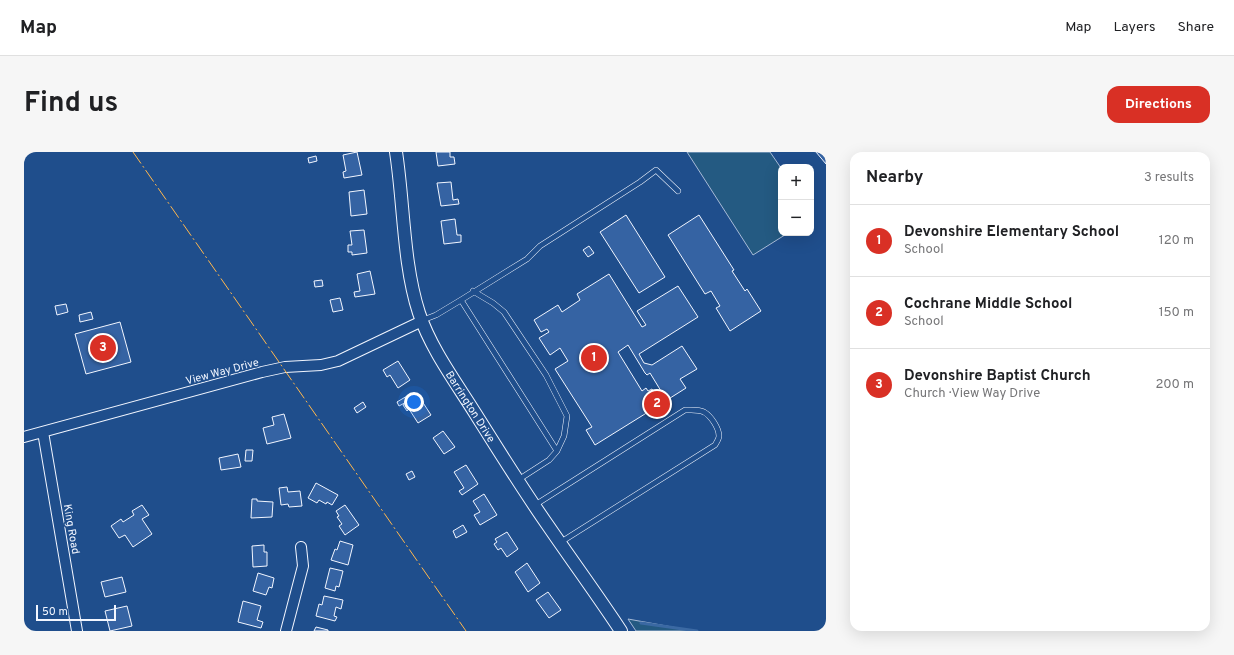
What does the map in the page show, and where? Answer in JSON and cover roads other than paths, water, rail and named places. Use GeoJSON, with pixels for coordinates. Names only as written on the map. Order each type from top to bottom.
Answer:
{"type":"FeatureCollection","features":[{"type":"Feature","properties":{"kind":"street","name":"Barrington Drive"},"geometry":{"type":"LineString","coordinates":[[396,152],[408,257],[413,289],[422,321],[448,371],[535,506],[621,631]]}},
{"type":"Feature","properties":{"kind":"street","name":"View Way Drive"},"geometry":{"type":"LineString","coordinates":[[24,437],[262,372],[286,367],[321,365],[338,361],[422,321]]}},
{"type":"Feature","properties":{"kind":"street","name":"King Road"},"geometry":{"type":"LineString","coordinates":[[43,432],[77,631]]}},
{"type":"Feature","properties":{"kind":"street"},"geometry":{"type":"LineString","coordinates":[[286,631],[303,566],[301,547]]}},
{"type":"Feature","properties":{"kind":"lane"},"geometry":{"type":"LineString","coordinates":[[422,321],[461,300],[473,291],[527,259],[540,246],[640,182],[656,170],[678,191]]}},
{"type":"Feature","properties":{"kind":"lane"},"geometry":{"type":"LineString","coordinates":[[473,291],[493,303],[504,312],[546,375],[566,416],[564,436],[557,451],[549,460],[518,480]]}},
{"type":"Feature","properties":{"kind":"lane"},"geometry":{"type":"LineString","coordinates":[[461,300],[557,451]]}},
{"type":"Feature","properties":{"kind":"lane"},"geometry":{"type":"LineString","coordinates":[[535,506],[685,410],[704,412],[712,419],[717,428],[719,437],[715,445],[560,543]]}},
{"type":"Feature","properties":{"kind":"waterway"},"geometry":{"type":"LineString","coordinates":[[641,623],[697,631]]}},
{"type":"Feature","properties":{"kind":"place","name":"Devonshire Baptist Church"},"geometry":{"type":"Point","coordinates":[103,348]}},
{"type":"Feature","properties":{"kind":"place","name":"Devonshire Elementary School"},"geometry":{"type":"Point","coordinates":[594,358]}},
{"type":"Feature","properties":{"kind":"place","name":"Cochrane Middle School"},"geometry":{"type":"Point","coordinates":[657,404]}}]}
